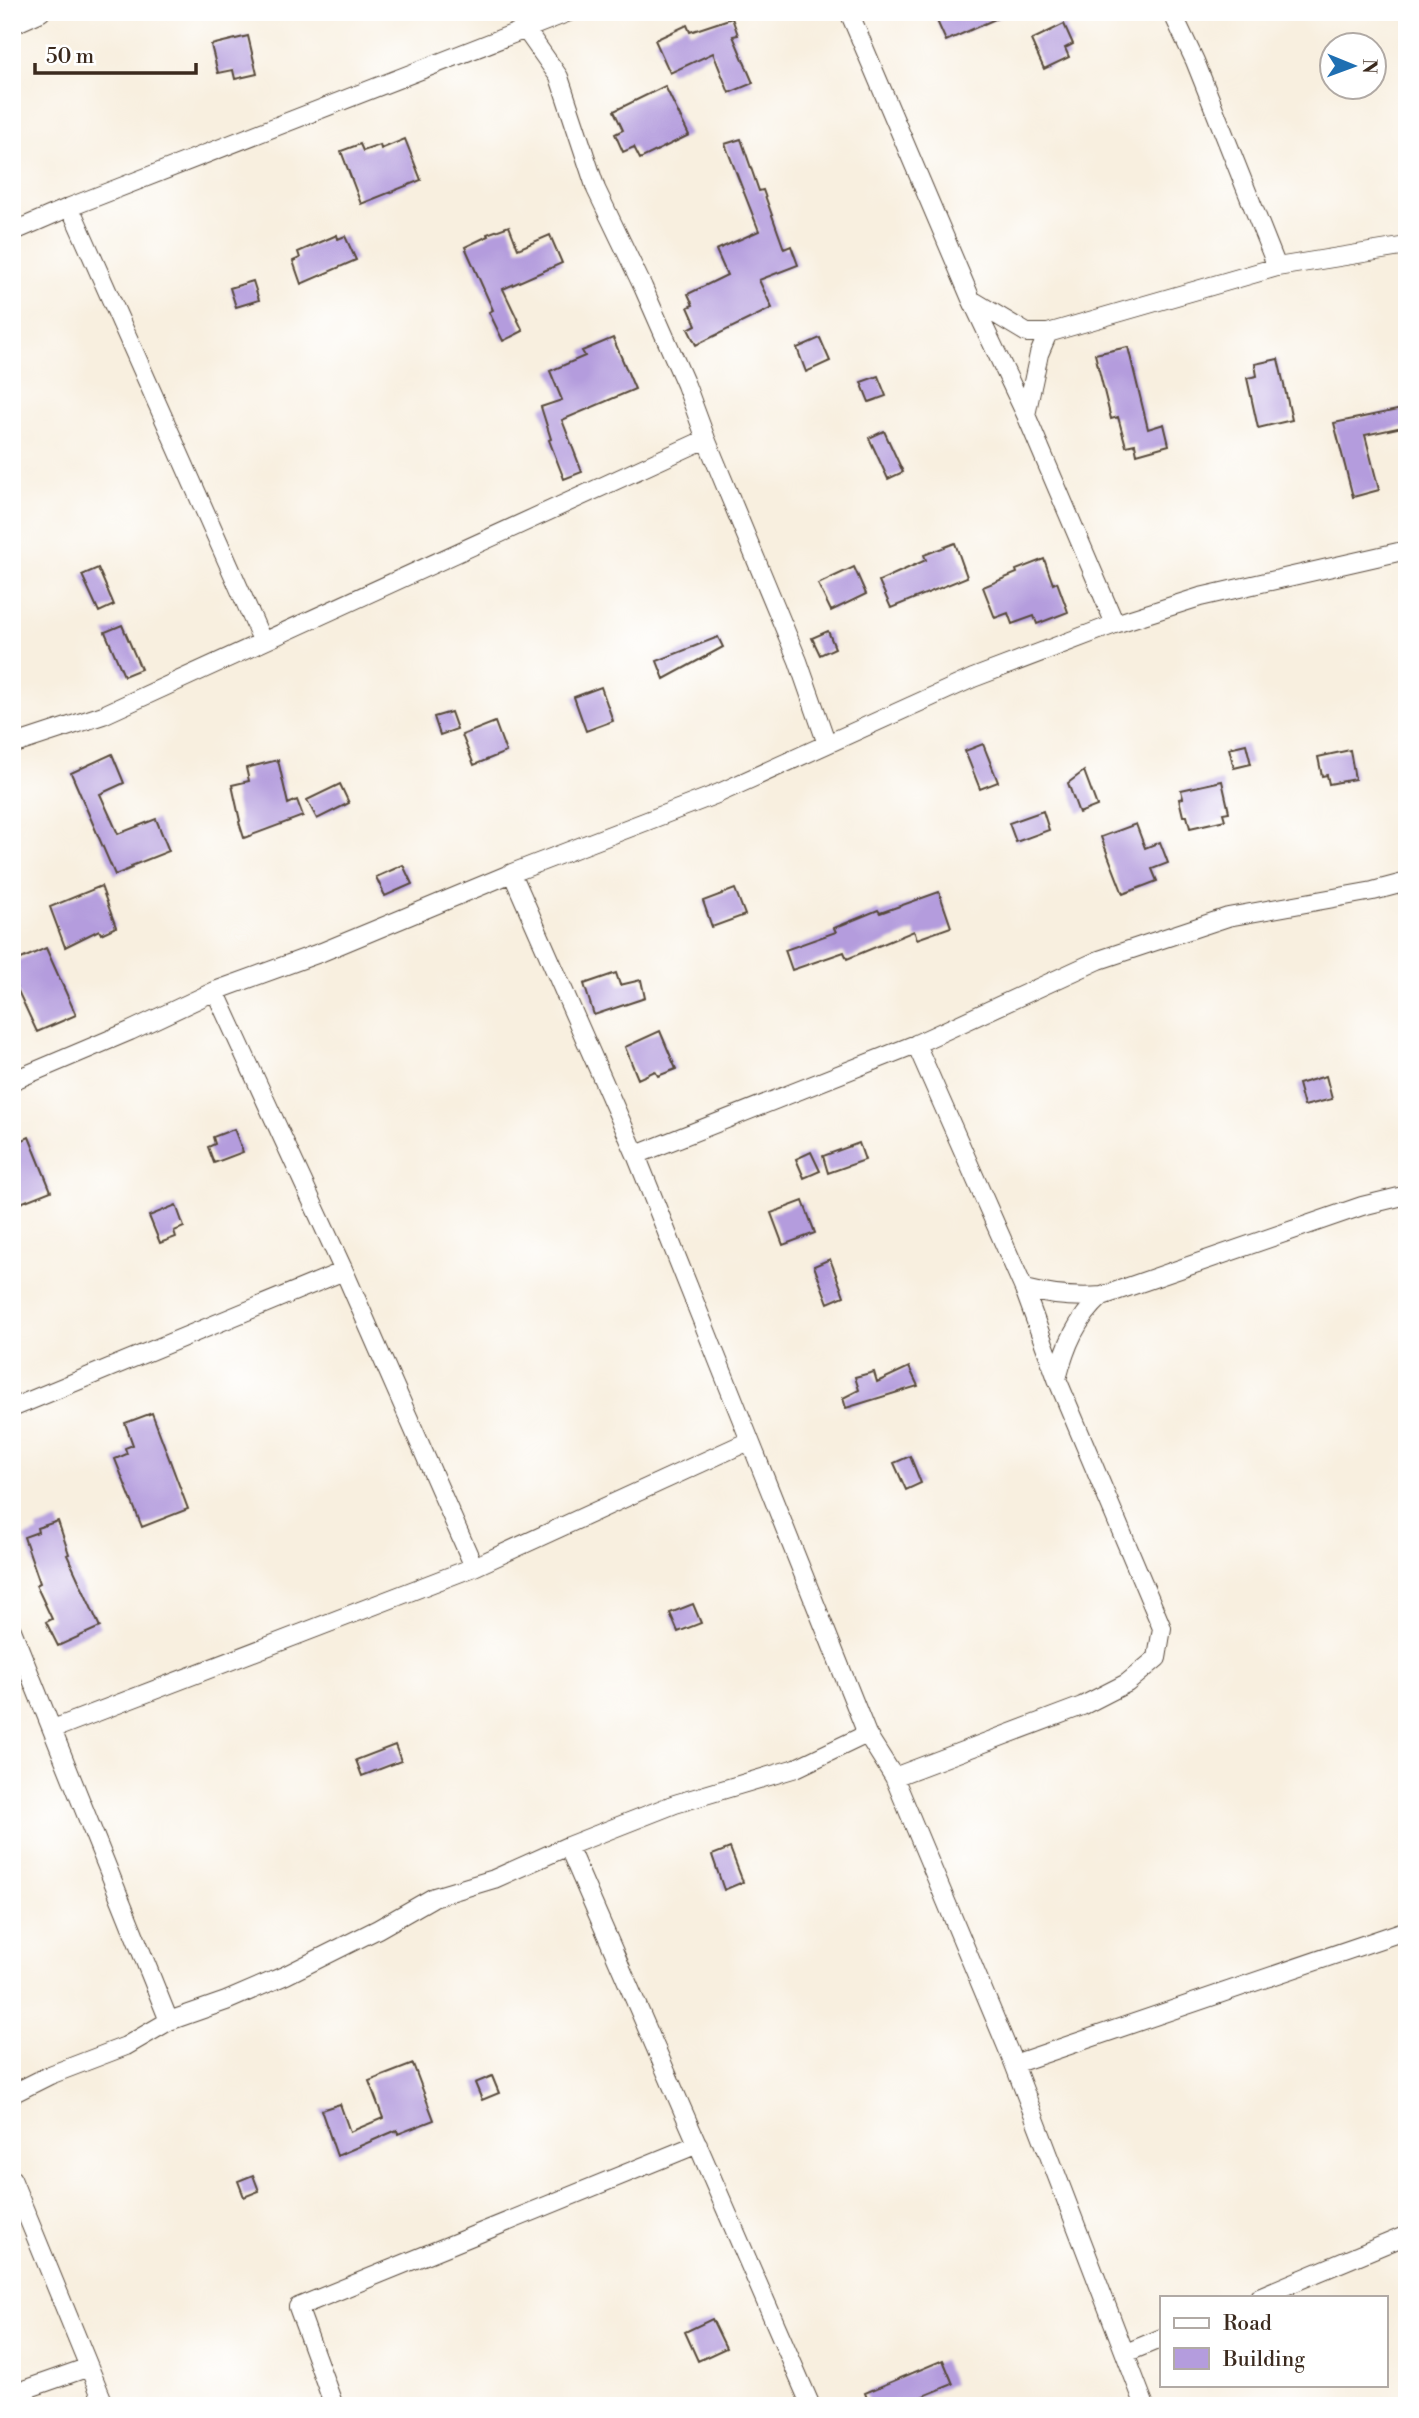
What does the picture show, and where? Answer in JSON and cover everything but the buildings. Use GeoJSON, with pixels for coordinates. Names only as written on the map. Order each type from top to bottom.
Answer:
{"type":"FeatureCollection","features":[{"type":"Feature","properties":{"kind":"street"},"geometry":{"type":"LineString","coordinates":[[12,25],[41,12]]}},
{"type":"Feature","properties":{"kind":"street"},"geometry":{"type":"LineString","coordinates":[[12,232],[69,207],[569,12]]}},
{"type":"Feature","properties":{"kind":"street"},"geometry":{"type":"LineString","coordinates":[[849,12],[971,299],[1026,415],[1115,624]]}},
{"type":"Feature","properties":{"kind":"street"},"geometry":{"type":"LineString","coordinates":[[1172,12],[1195,61],[1277,267]]}},
{"type":"Feature","properties":{"kind":"street"},"geometry":{"type":"LineString","coordinates":[[526,30],[559,77],[596,189],[686,385],[798,661],[827,744]]}},
{"type":"Feature","properties":{"kind":"street"},"geometry":{"type":"LineString","coordinates":[[69,207],[262,640]]}},
{"type":"Feature","properties":{"kind":"street"},"geometry":{"type":"LineString","coordinates":[[971,299],[1027,333],[1048,333],[1277,267],[1407,246]]}},
{"type":"Feature","properties":{"kind":"street"},"geometry":{"type":"LineString","coordinates":[[1026,415],[1036,365],[1048,333]]}},
{"type":"Feature","properties":{"kind":"street"},"geometry":{"type":"LineString","coordinates":[[12,745],[103,715],[706,439]]}},
{"type":"Feature","properties":{"kind":"street"},"geometry":{"type":"LineString","coordinates":[[12,1081],[130,1031],[215,991],[322,952],[512,873],[716,794],[973,678],[1115,624],[1200,597],[1407,550]]}},
{"type":"Feature","properties":{"kind":"street"},"geometry":{"type":"LineString","coordinates":[[512,873],[636,1155],[867,1734],[894,1777],[1013,2064],[1145,2406]]}},
{"type":"Feature","properties":{"kind":"street"},"geometry":{"type":"LineString","coordinates":[[636,1155],[916,1044],[1112,956],[1228,917],[1373,891],[1407,882]]}},
{"type":"Feature","properties":{"kind":"street"},"geometry":{"type":"LineString","coordinates":[[215,991],[344,1271],[474,1567]]}},
{"type":"Feature","properties":{"kind":"street"},"geometry":{"type":"LineString","coordinates":[[894,1777],[1082,1706],[1127,1683],[1157,1658],[1162,1628],[1057,1378],[1024,1289],[916,1044]]}},
{"type":"Feature","properties":{"kind":"street"},"geometry":{"type":"LineString","coordinates":[[1024,1289],[1050,1296],[1102,1296],[1362,1206],[1407,1195]]}},
{"type":"Feature","properties":{"kind":"street"},"geometry":{"type":"LineString","coordinates":[[12,1408],[344,1271]]}},
{"type":"Feature","properties":{"kind":"street"},"geometry":{"type":"LineString","coordinates":[[1057,1378],[1072,1336],[1086,1311],[1102,1296]]}},
{"type":"Feature","properties":{"kind":"street"},"geometry":{"type":"LineString","coordinates":[[52,1729],[474,1567],[749,1441]]}},
{"type":"Feature","properties":{"kind":"street"},"geometry":{"type":"LineString","coordinates":[[12,1630],[169,2021]]}},
{"type":"Feature","properties":{"kind":"street"},"geometry":{"type":"LineString","coordinates":[[12,2094],[50,2075],[126,2046],[169,2021],[226,2001],[286,1975],[378,1929],[434,1897],[494,1879],[568,1846],[675,1804],[796,1768],[867,1734]]}},
{"type":"Feature","properties":{"kind":"street"},"geometry":{"type":"LineString","coordinates":[[568,1846],[811,2406]]}},
{"type":"Feature","properties":{"kind":"street"},"geometry":{"type":"LineString","coordinates":[[1013,2064],[1407,1930]]}},
{"type":"Feature","properties":{"kind":"street"},"geometry":{"type":"LineString","coordinates":[[334,2406],[298,2307],[698,2144]]}},
{"type":"Feature","properties":{"kind":"street"},"geometry":{"type":"LineString","coordinates":[[12,2179],[105,2406]]}},
{"type":"Feature","properties":{"kind":"street"},"geometry":{"type":"LineString","coordinates":[[1261,2296],[1407,2235]]}},
{"type":"Feature","properties":{"kind":"street"},"geometry":{"type":"LineString","coordinates":[[1126,2353],[1160,2339]]}},
{"type":"Feature","properties":{"kind":"street"},"geometry":{"type":"LineString","coordinates":[[12,2394],[89,2367]]}}]}
